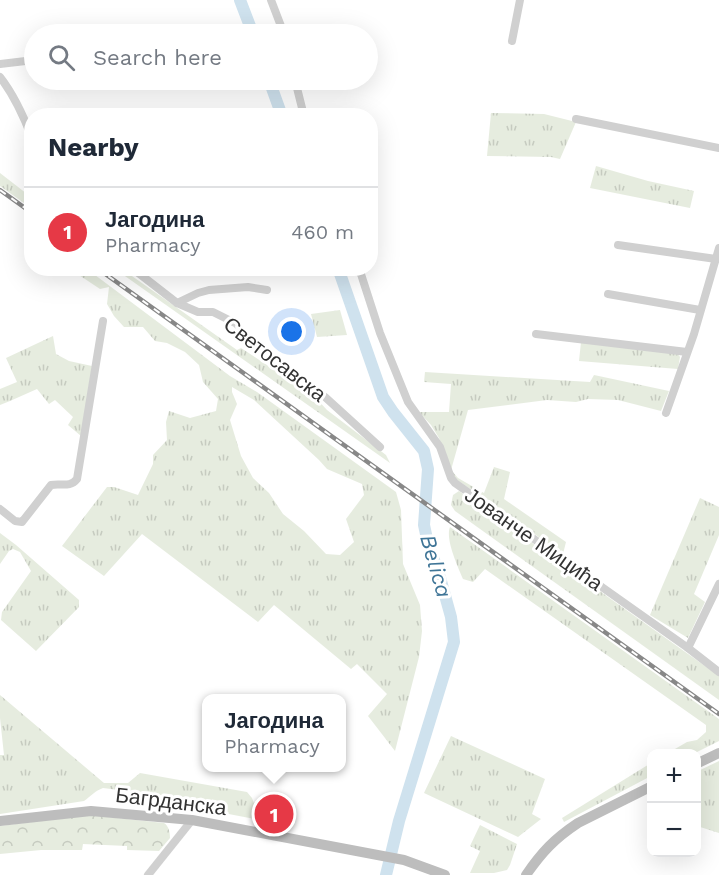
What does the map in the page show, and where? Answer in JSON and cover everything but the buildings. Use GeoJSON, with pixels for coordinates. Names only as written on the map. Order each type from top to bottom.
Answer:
{"type":"FeatureCollection","features":[{"type":"Feature","properties":{"kind":"main road"},"geometry":{"type":"LineString","coordinates":[[701,762],[719,753]]}},
{"type":"Feature","properties":{"kind":"main road"},"geometry":{"type":"LineString","coordinates":[[526,875],[536,860],[560,835],[578,823],[647,788]]}},
{"type":"Feature","properties":{"kind":"main road","name":"Багрданска"},"geometry":{"type":"LineString","coordinates":[[0,821],[91,811],[192,820],[404,860],[445,875]]}},
{"type":"Feature","properties":{"kind":"main road"},"geometry":{"type":"LineString","coordinates":[[536,875],[547,849]]}},
{"type":"Feature","properties":{"kind":"street"},"geometry":{"type":"LineString","coordinates":[[271,0],[280,24]]}},
{"type":"Feature","properties":{"kind":"street"},"geometry":{"type":"LineString","coordinates":[[513,41],[520,0]]}},
{"type":"Feature","properties":{"kind":"street"},"geometry":{"type":"LineString","coordinates":[[0,64],[24,61]]}},
{"type":"Feature","properties":{"kind":"street"},"geometry":{"type":"LineString","coordinates":[[0,77],[24,115]]}},
{"type":"Feature","properties":{"kind":"street"},"geometry":{"type":"LineString","coordinates":[[298,90],[301,108]]}},
{"type":"Feature","properties":{"kind":"street"},"geometry":{"type":"LineString","coordinates":[[576,119],[719,148]]}},
{"type":"Feature","properties":{"kind":"street"},"geometry":{"type":"LineString","coordinates":[[618,245],[716,259]]}},
{"type":"Feature","properties":{"kind":"street"},"geometry":{"type":"LineString","coordinates":[[666,413],[694,334],[719,248]]}},
{"type":"Feature","properties":{"kind":"street","name":"Светосавска"},"geometry":{"type":"LineString","coordinates":[[142,276],[177,303],[198,312],[213,312],[237,324],[254,346],[324,397],[380,447]]}},
{"type":"Feature","properties":{"kind":"street","name":"Јованче Мицића"},"geometry":{"type":"LineString","coordinates":[[362,276],[380,333],[408,402],[440,447],[455,483],[719,672]]}},
{"type":"Feature","properties":{"kind":"street"},"geometry":{"type":"LineString","coordinates":[[177,303],[208,290],[243,287],[267,290]]}},
{"type":"Feature","properties":{"kind":"street"},"geometry":{"type":"LineString","coordinates":[[608,294],[700,310]]}},
{"type":"Feature","properties":{"kind":"street"},"geometry":{"type":"LineString","coordinates":[[0,509],[15,521],[22,522],[51,485],[69,485],[77,478],[103,321]]}},
{"type":"Feature","properties":{"kind":"street"},"geometry":{"type":"LineString","coordinates":[[536,334],[687,352]]}},
{"type":"Feature","properties":{"kind":"street"},"geometry":{"type":"LineString","coordinates":[[688,648],[719,584]]}},
{"type":"Feature","properties":{"kind":"street"},"geometry":{"type":"LineString","coordinates":[[148,875],[192,820]]}},
{"type":"Feature","properties":{"kind":"green space"},"geometry":{"type":"Polygon","coordinates":[[[491,113],[544,114],[576,122],[560,159],[487,156],[491,113]]]}},
{"type":"Feature","properties":{"kind":"green space"},"geometry":{"type":"Polygon","coordinates":[[[596,166],[694,191],[690,208],[590,188],[596,166]]]}},
{"type":"Feature","properties":{"kind":"green space"},"geometry":{"type":"Polygon","coordinates":[[[0,173],[24,192],[24,203],[0,186],[0,173]]]}},
{"type":"Feature","properties":{"kind":"green space"},"geometry":{"type":"Polygon","coordinates":[[[80,276],[96,276],[230,376],[257,392],[396,492],[401,510],[403,564],[420,605],[422,631],[419,657],[395,751],[368,716],[387,694],[357,664],[351,669],[274,605],[258,622],[142,534],[104,576],[62,546],[107,487],[138,495],[153,464],[153,455],[167,440],[166,422],[169,411],[190,418],[216,411],[218,399],[203,382],[199,365],[185,352],[167,343],[155,341],[143,327],[124,327],[107,304],[109,287],[100,289],[80,276]],[[232,387],[237,404],[230,420],[241,456],[253,478],[269,493],[283,514],[304,531],[326,554],[340,555],[354,542],[346,519],[364,495],[362,484],[327,469],[254,400],[232,387]]]}},
{"type":"Feature","properties":{"kind":"green space"},"geometry":{"type":"Polygon","coordinates":[[[125,276],[132,276],[237,350],[241,348],[314,396],[327,410],[386,455],[390,463],[125,276]]]}},
{"type":"Feature","properties":{"kind":"green space"},"geometry":{"type":"Polygon","coordinates":[[[340,310],[347,335],[317,337],[311,314],[340,310]]]}},
{"type":"Feature","properties":{"kind":"green space"},"geometry":{"type":"Polygon","coordinates":[[[53,336],[56,354],[69,361],[92,366],[81,436],[68,425],[73,417],[55,400],[49,404],[37,389],[0,405],[0,389],[17,382],[6,358],[53,336]]]}},
{"type":"Feature","properties":{"kind":"green space"},"geometry":{"type":"Polygon","coordinates":[[[581,342],[678,354],[680,357],[678,369],[579,361],[581,342]]]}},
{"type":"Feature","properties":{"kind":"green space"},"geometry":{"type":"Polygon","coordinates":[[[425,372],[590,382],[594,375],[669,391],[661,411],[618,400],[588,399],[576,402],[547,400],[468,410],[451,470],[458,478],[484,493],[494,467],[510,472],[504,499],[566,542],[563,554],[453,477],[439,438],[419,412],[449,412],[451,384],[424,382],[425,372]]]}},
{"type":"Feature","properties":{"kind":"green space"},"geometry":{"type":"Polygon","coordinates":[[[459,491],[719,676],[719,700],[455,511],[451,505],[453,495],[459,491]]]}},
{"type":"Feature","properties":{"kind":"green space"},"geometry":{"type":"Polygon","coordinates":[[[700,498],[719,507],[719,535],[694,594],[705,602],[688,638],[650,615],[700,498]]]}},
{"type":"Feature","properties":{"kind":"green space"},"geometry":{"type":"Polygon","coordinates":[[[450,527],[719,719],[719,741],[701,750],[675,749],[687,742],[697,740],[706,732],[706,725],[485,569],[473,582],[463,579],[455,560],[450,527]]]}},
{"type":"Feature","properties":{"kind":"green space"},"geometry":{"type":"Polygon","coordinates":[[[0,533],[79,600],[79,607],[36,651],[1,620],[2,612],[31,571],[20,552],[13,549],[0,564],[0,533]]]}},
{"type":"Feature","properties":{"kind":"green space"},"geometry":{"type":"Polygon","coordinates":[[[0,695],[104,783],[128,783],[140,773],[247,792],[252,798],[260,820],[213,811],[190,799],[103,788],[84,801],[0,814],[0,755],[4,755],[0,695]]]}},
{"type":"Feature","properties":{"kind":"green space"},"geometry":{"type":"Polygon","coordinates":[[[451,736],[545,779],[532,814],[541,819],[518,837],[424,793],[451,736]]]}},
{"type":"Feature","properties":{"kind":"green space"},"geometry":{"type":"Polygon","coordinates":[[[719,761],[719,833],[701,827],[701,770],[719,761]]]}},
{"type":"Feature","properties":{"kind":"green space"},"geometry":{"type":"Polygon","coordinates":[[[647,765],[647,778],[564,822],[562,818],[647,765]]]}},
{"type":"Feature","properties":{"kind":"green space"},"geometry":{"type":"Polygon","coordinates":[[[89,815],[164,823],[168,828],[170,838],[159,851],[127,850],[127,846],[83,844],[82,850],[41,850],[0,854],[0,826],[89,815]]]}},
{"type":"Feature","properties":{"kind":"green space"},"geometry":{"type":"Polygon","coordinates":[[[480,825],[517,844],[507,870],[494,873],[470,873],[480,851],[470,846],[480,825]]]}},
{"type":"Feature","properties":{"kind":"waterway","name":"Belica"},"geometry":{"type":"LineString","coordinates":[[240,0],[249,24]]}},
{"type":"Feature","properties":{"kind":"waterway","name":"Belica"},"geometry":{"type":"LineString","coordinates":[[273,90],[279,108]]}},
{"type":"Feature","properties":{"kind":"waterway","name":"Belica"},"geometry":{"type":"LineString","coordinates":[[341,276],[383,397],[424,451],[428,469],[424,525],[451,617],[454,642],[399,821],[386,875]]}},
{"type":"Feature","properties":{"kind":"railway"},"geometry":{"type":"LineString","coordinates":[[0,190],[24,207]]}},
{"type":"Feature","properties":{"kind":"railway"},"geometry":{"type":"LineString","coordinates":[[108,276],[719,714]]}},
{"type":"Feature","properties":{"kind":"place","name":"Јагодина"},"geometry":{"type":"Point","coordinates":[274,814]}}]}
